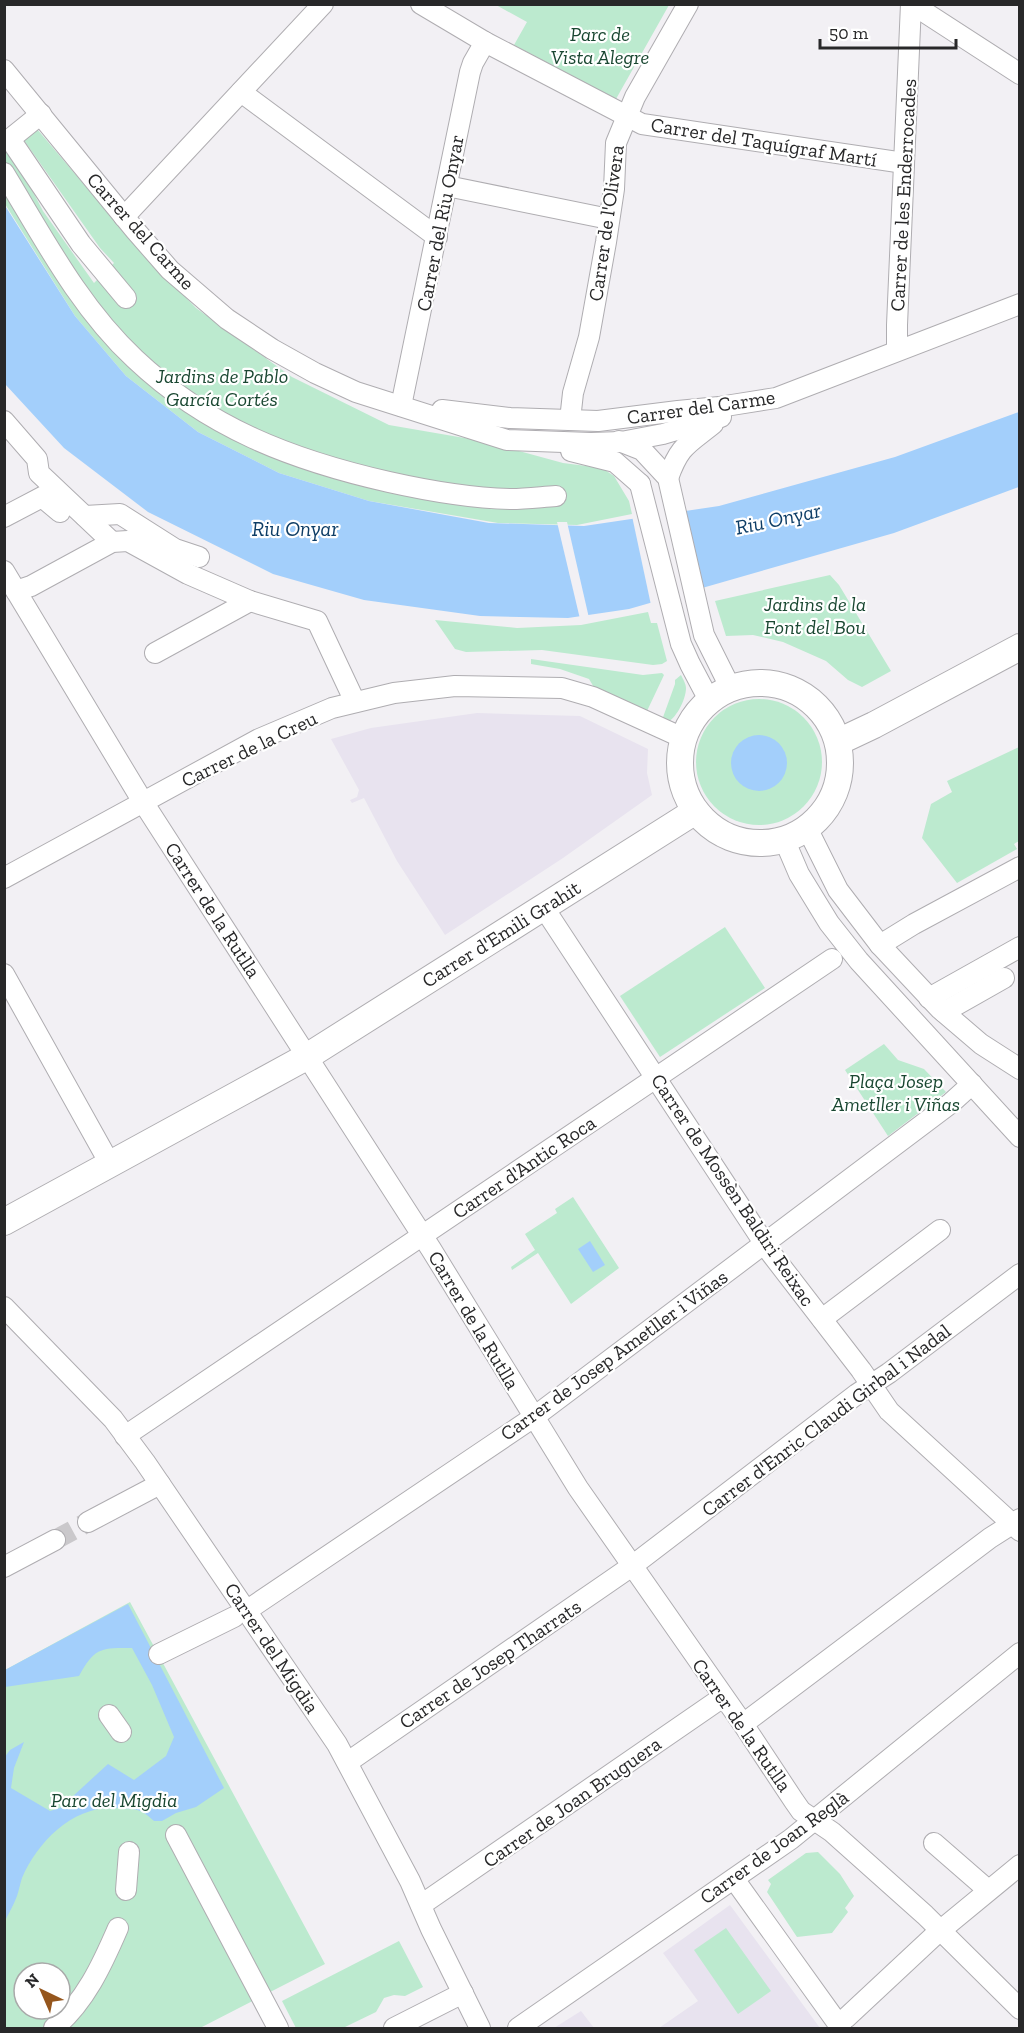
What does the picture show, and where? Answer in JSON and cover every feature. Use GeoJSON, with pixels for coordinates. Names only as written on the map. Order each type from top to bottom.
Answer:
{"type":"FeatureCollection","features":[{"type":"Feature","properties":{"kind":"main road"},"geometry":{"type":"LineString","coordinates":[[837,742],[874,725],[1020,647]]}},
{"type":"Feature","properties":{"kind":"main road"},"geometry":{"type":"LineString","coordinates":[[760,682],[790,688],[806,696],[830,722],[837,742],[840,769],[834,793],[825,810],[807,828],[784,839],[761,843],[732,838],[718,832],[694,812],[681,782],[679,768],[683,738],[694,716],[720,694],[760,682]]}},
{"type":"Feature","properties":{"kind":"main road","name":"Carrer d'Emili Grahit"},"geometry":{"type":"LineString","coordinates":[[4,1222],[308,1056],[694,812]]}},
{"type":"Feature","properties":{"kind":"street"},"geometry":{"type":"LineString","coordinates":[[124,217],[322,4]]}},
{"type":"Feature","properties":{"kind":"street","name":"Carrer del Taquígraf Martí"},"geometry":{"type":"LineString","coordinates":[[421,4],[485,42],[642,124],[904,163]]}},
{"type":"Feature","properties":{"kind":"street","name":"Carrer de l'Olivera"},"geometry":{"type":"LineString","coordinates":[[570,420],[573,393],[588,337],[614,189],[616,143],[634,97],[687,4]]}},
{"type":"Feature","properties":{"kind":"street"},"geometry":{"type":"LineString","coordinates":[[912,4],[1020,74]]}},
{"type":"Feature","properties":{"kind":"street","name":"Carrer de les Enderrocades"},"geometry":{"type":"LineString","coordinates":[[897,350],[912,4]]}},
{"type":"Feature","properties":{"kind":"street","name":"Carrer del Riu Onyar"},"geometry":{"type":"LineString","coordinates":[[401,406],[470,72],[485,42]]}},
{"type":"Feature","properties":{"kind":"street","name":"Carrer del Carme"},"geometry":{"type":"LineString","coordinates":[[4,70],[170,270],[227,319],[272,349],[315,373],[356,392],[507,440],[621,442],[663,434]]}},
{"type":"Feature","properties":{"kind":"street"},"geometry":{"type":"LineString","coordinates":[[242,92],[437,237]]}},
{"type":"Feature","properties":{"kind":"street"},"geometry":{"type":"LineString","coordinates":[[41,114],[10,139],[81,244],[126,298]]}},
{"type":"Feature","properties":{"kind":"street"},"geometry":{"type":"LineString","coordinates":[[4,173],[67,275],[99,319],[134,358],[180,397],[229,427],[276,450],[343,472],[434,492],[511,499],[556,496]]}},
{"type":"Feature","properties":{"kind":"street"},"geometry":{"type":"LineString","coordinates":[[447,186],[609,219]]}},
{"type":"Feature","properties":{"kind":"street","name":"Carrer del Carme"},"geometry":{"type":"LineString","coordinates":[[401,406],[510,418],[598,421],[678,411],[720,412],[776,398],[1020,304]]}},
{"type":"Feature","properties":{"kind":"street"},"geometry":{"type":"LineString","coordinates":[[462,412],[509,428],[604,435],[642,450],[649,457],[668,478],[696,602],[720,694]]}},
{"type":"Feature","properties":{"kind":"street"},"geometry":{"type":"LineString","coordinates":[[720,412],[668,427],[649,457],[640,484],[681,644],[690,664],[720,694]]}},
{"type":"Feature","properties":{"kind":"street"},"geometry":{"type":"LineString","coordinates":[[668,478],[675,458],[687,443],[720,412]]}},
{"type":"Feature","properties":{"kind":"street"},"geometry":{"type":"LineString","coordinates":[[4,421],[37,459],[39,473],[74,513],[120,514],[175,549],[199,557]]}},
{"type":"Feature","properties":{"kind":"street"},"geometry":{"type":"LineString","coordinates":[[507,440],[580,453],[615,462],[640,484]]}},
{"type":"Feature","properties":{"kind":"street"},"geometry":{"type":"LineString","coordinates":[[4,517],[42,497],[74,513],[112,542]]}},
{"type":"Feature","properties":{"kind":"street"},"geometry":{"type":"LineString","coordinates":[[16,591],[31,586],[112,542],[128,541],[188,574],[250,602],[317,621],[355,702]]}},
{"type":"Feature","properties":{"kind":"street","name":"Carrer de la Rutlla"},"geometry":{"type":"LineString","coordinates":[[4,570],[143,802],[308,1056],[578,1488],[801,1811],[832,1832],[1020,2009]]}},
{"type":"Feature","properties":{"kind":"street"},"geometry":{"type":"LineString","coordinates":[[155,653],[250,602]]}},
{"type":"Feature","properties":{"kind":"street","name":"Carrer de la Creu"},"geometry":{"type":"LineString","coordinates":[[4,878],[259,739],[332,708],[394,693],[455,686],[562,688],[593,697],[683,738]]}},
{"type":"Feature","properties":{"kind":"street"},"geometry":{"type":"LineString","coordinates":[[807,828],[838,890],[880,945],[944,1012],[981,1044],[1020,1069]]}},
{"type":"Feature","properties":{"kind":"street"},"geometry":{"type":"LineString","coordinates":[[784,839],[799,874],[829,923],[859,961],[1020,1137]]}},
{"type":"Feature","properties":{"kind":"street"},"geometry":{"type":"LineString","coordinates":[[880,945],[1020,867]]}},
{"type":"Feature","properties":{"kind":"street","name":"Carrer de Mossèn Baldiri Reixac"},"geometry":{"type":"LineString","coordinates":[[544,908],[662,1074],[765,1243],[889,1411],[1017,1525]]}},
{"type":"Feature","properties":{"kind":"street"},"geometry":{"type":"LineString","coordinates":[[929,998],[1020,947]]}},
{"type":"Feature","properties":{"kind":"street","name":"Carrer d'Antic Roca"},"geometry":{"type":"LineString","coordinates":[[125,1436],[832,959]]}},
{"type":"Feature","properties":{"kind":"street"},"geometry":{"type":"LineString","coordinates":[[4,974],[110,1164]]}},
{"type":"Feature","properties":{"kind":"street"},"geometry":{"type":"LineString","coordinates":[[944,1012],[1004,978]]}},
{"type":"Feature","properties":{"kind":"street","name":"Carrer de Josep Ametller i Viñas"},"geometry":{"type":"LineString","coordinates":[[159,1654],[240,1614],[534,1417],[951,1103],[972,1084]]}},
{"type":"Feature","properties":{"kind":"street"},"geometry":{"type":"LineString","coordinates":[[822,1319],[940,1230]]}},
{"type":"Feature","properties":{"kind":"street","name":"Carrer d'Enric Claudi Girbal i Nadal"},"geometry":{"type":"LineString","coordinates":[[632,1566],[1020,1274]]}},
{"type":"Feature","properties":{"kind":"street","name":"Carrer del Migdia"},"geometry":{"type":"LineString","coordinates":[[4,1307],[113,1419],[160,1484],[240,1614],[348,1762],[410,1881],[480,2028]]}},
{"type":"Feature","properties":{"kind":"street"},"geometry":{"type":"LineString","coordinates":[[88,1522],[160,1484]]}},
{"type":"Feature","properties":{"kind":"street"},"geometry":{"type":"LineString","coordinates":[[743,1724],[1017,1525]]}},
{"type":"Feature","properties":{"kind":"street"},"geometry":{"type":"LineString","coordinates":[[6,1562],[55,1540]]}},
{"type":"Feature","properties":{"kind":"street","name":"Carrer de Josep Tharrats"},"geometry":{"type":"LineString","coordinates":[[348,1762],[632,1566]]}},
{"type":"Feature","properties":{"kind":"street","name":"Carrer de Joan Reglà"},"geometry":{"type":"LineString","coordinates":[[518,2028],[734,1879],[815,1820],[1020,1653]]}},
{"type":"Feature","properties":{"kind":"street","name":"Carrer de Joan Bruguera"},"geometry":{"type":"LineString","coordinates":[[421,1905],[723,1697]]}},
{"type":"Feature","properties":{"kind":"street"},"geometry":{"type":"LineString","coordinates":[[109,1715],[121,1732]]}},
{"type":"Feature","properties":{"kind":"street"},"geometry":{"type":"LineString","coordinates":[[176,1835],[278,2028]]}},
{"type":"Feature","properties":{"kind":"street"},"geometry":{"type":"LineString","coordinates":[[934,1843],[988,1890]]}},
{"type":"Feature","properties":{"kind":"street"},"geometry":{"type":"LineString","coordinates":[[126,1890],[129,1852]]}},
{"type":"Feature","properties":{"kind":"street"},"geometry":{"type":"LineString","coordinates":[[734,1879],[844,2023],[938,1932],[1020,1865]]}},
{"type":"Feature","properties":{"kind":"street"},"geometry":{"type":"LineString","coordinates":[[54,2028],[68,2017],[97,1974],[118,1928]]}},
{"type":"Feature","properties":{"kind":"street"},"geometry":{"type":"LineString","coordinates":[[394,2028],[463,1993]]}},
{"type":"Feature","properties":{"kind":"shaded area"},"geometry":{"type":"Polygon","coordinates":[[[477,713],[580,716],[648,749],[647,773],[652,795],[563,858],[445,935],[397,861],[364,798],[352,803],[350,800],[357,797],[359,790],[331,739],[371,728],[477,713]]]}},
{"type":"Feature","properties":{"kind":"shaded area"},"geometry":{"type":"Polygon","coordinates":[[[730,1905],[820,2028],[659,2028],[698,2001],[663,1953],[730,1905]]]}},
{"type":"Feature","properties":{"kind":"shaded area"},"geometry":{"type":"Polygon","coordinates":[[[581,2011],[594,2028],[554,2028],[581,2011]]]}},
{"type":"Feature","properties":{"kind":"green space","name":"Parc de Vista Alegre"},"geometry":{"type":"Polygon","coordinates":[[[496,5],[669,5],[616,99],[514,45],[527,22],[496,5]]]}},
{"type":"Feature","properties":{"kind":"green space","name":"Jardins de Pablo García Cortés"},"geometry":{"type":"Polygon","coordinates":[[[37,129],[137,247],[196,308],[292,377],[389,425],[482,441],[563,463],[602,468],[614,476],[629,501],[632,514],[577,525],[498,523],[369,501],[279,473],[198,432],[126,376],[75,316],[5,204],[4,143],[10,148],[43,211],[94,283],[114,263],[100,248],[23,139],[37,129]]]}},
{"type":"Feature","properties":{"kind":"green space","name":"Jardins de la Font del Bou"},"geometry":{"type":"Polygon","coordinates":[[[830,575],[839,585],[891,671],[862,687],[848,680],[826,661],[783,642],[753,635],[726,636],[715,601],[830,575]]]}},
{"type":"Feature","properties":{"kind":"green space"},"geometry":{"type":"Polygon","coordinates":[[[648,612],[651,623],[657,623],[667,661],[662,664],[653,665],[542,650],[466,652],[455,649],[435,620],[517,628],[581,625],[648,612]]]}},
{"type":"Feature","properties":{"kind":"green space"},"geometry":{"type":"Polygon","coordinates":[[[531,659],[643,675],[662,673],[664,675],[647,711],[595,689],[589,679],[560,669],[531,664],[531,659]]]}},
{"type":"Feature","properties":{"kind":"green space"},"geometry":{"type":"Polygon","coordinates":[[[681,675],[686,688],[683,702],[671,720],[668,722],[662,720],[675,680],[681,675]]]}},
{"type":"Feature","properties":{"kind":"green space"},"geometry":{"type":"Polygon","coordinates":[[[759,699],[783,704],[804,717],[817,738],[822,762],[817,786],[804,807],[783,820],[759,825],[735,820],[714,807],[701,786],[696,762],[701,738],[714,717],[735,704],[759,699]]]}},
{"type":"Feature","properties":{"kind":"green space"},"geometry":{"type":"Polygon","coordinates":[[[1019,747],[1019,841],[1014,844],[1017,849],[957,883],[922,838],[931,804],[952,792],[947,781],[1019,747]]]}},
{"type":"Feature","properties":{"kind":"green space"},"geometry":{"type":"Polygon","coordinates":[[[725,927],[765,988],[660,1057],[620,996],[725,927]]]}},
{"type":"Feature","properties":{"kind":"green space","name":"Plaça Josep Ametller i Viñas"},"geometry":{"type":"Polygon","coordinates":[[[884,1044],[898,1060],[924,1069],[946,1092],[888,1136],[845,1070],[884,1044]]]}},
{"type":"Feature","properties":{"kind":"green space"},"geometry":{"type":"Polygon","coordinates":[[[573,1197],[619,1268],[571,1304],[538,1253],[512,1270],[511,1267],[535,1250],[525,1234],[557,1213],[555,1209],[573,1197]]]}},
{"type":"Feature","properties":{"kind":"green space","name":"Parc del Migdia"},"geometry":{"type":"Polygon","coordinates":[[[130,1602],[325,1964],[200,2028],[5,2028],[5,1670],[130,1602]]]}},
{"type":"Feature","properties":{"kind":"green space"},"geometry":{"type":"Polygon","coordinates":[[[818,1852],[840,1874],[854,1896],[845,1908],[848,1912],[832,1933],[797,1937],[767,1892],[771,1884],[768,1880],[806,1853],[818,1852]]]}},
{"type":"Feature","properties":{"kind":"green space"},"geometry":{"type":"Polygon","coordinates":[[[726,1928],[771,1991],[738,2014],[694,1950],[726,1928]]]}},
{"type":"Feature","properties":{"kind":"green space"},"geometry":{"type":"Polygon","coordinates":[[[399,1941],[423,1987],[405,1996],[394,1995],[384,1998],[376,2012],[343,2028],[296,2028],[282,2001],[399,1941]]]}},
{"type":"Feature","properties":{"kind":"water","name":"Riu Onyar"},"geometry":{"type":"Polygon","coordinates":[[[4,204],[75,316],[126,376],[198,432],[279,473],[369,501],[489,523],[584,526],[719,506],[895,457],[1019,412],[1019,487],[894,533],[629,609],[568,618],[480,616],[364,600],[273,574],[148,512],[64,448],[5,384],[4,204]]]}},
{"type":"Feature","properties":{"kind":"water"},"geometry":{"type":"Polygon","coordinates":[[[754,735],[764,735],[779,743],[785,752],[787,763],[785,774],[779,783],[764,791],[754,791],[743,786],[736,779],[731,768],[731,758],[736,747],[743,740],[754,735]]]}},
{"type":"Feature","properties":{"kind":"water"},"geometry":{"type":"Polygon","coordinates":[[[590,1241],[605,1265],[593,1272],[578,1249],[590,1241]]]}},
{"type":"Feature","properties":{"kind":"water"},"geometry":{"type":"Polygon","coordinates":[[[128,1604],[224,1788],[196,1807],[176,1813],[162,1821],[154,1821],[137,1810],[117,1808],[86,1812],[72,1819],[48,1839],[29,1864],[5,1921],[4,1758],[10,1750],[24,1742],[14,1768],[11,1788],[50,1811],[60,1808],[108,1764],[134,1780],[166,1756],[174,1737],[152,1685],[132,1648],[100,1651],[90,1659],[79,1676],[5,1687],[5,1670],[128,1604]]]}},
{"type":"Feature","properties":{"kind":"pier"},"geometry":{"type":"Polygon","coordinates":[[[681,508],[698,592],[651,605],[632,516],[681,508]]]}},
{"type":"Feature","properties":{"kind":"pier"},"geometry":{"type":"Polygon","coordinates":[[[557,522],[567,522],[589,618],[580,619],[557,522]]]}},
{"type":"Feature","properties":{"kind":"tunnel"},"geometry":{"type":"LineString","coordinates":[[55,1540],[88,1522]]}}]}
